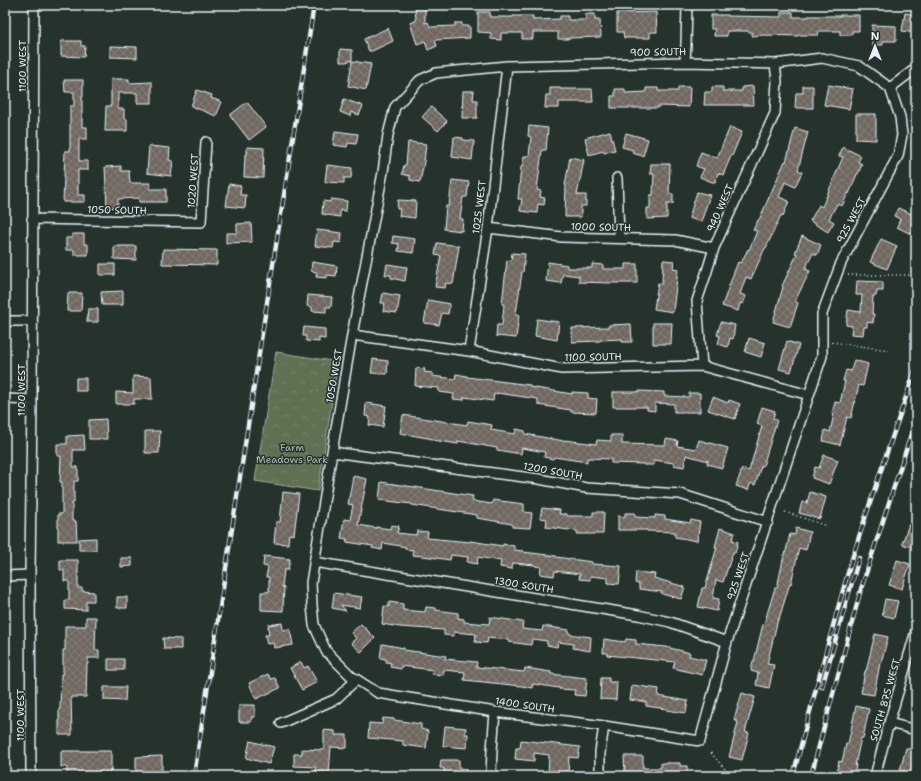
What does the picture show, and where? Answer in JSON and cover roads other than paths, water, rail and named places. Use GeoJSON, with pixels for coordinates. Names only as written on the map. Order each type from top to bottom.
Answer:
{"type":"FeatureCollection","features":[{"type":"Feature","properties":{"kind":"street","name":"1100 WEST"},"geometry":{"type":"LineString","coordinates":[[32,776],[30,574],[34,5]]}},
{"type":"Feature","properties":{"kind":"street"},"geometry":{"type":"LineString","coordinates":[[684,62],[687,5]]}},
{"type":"Feature","properties":{"kind":"street","name":"900 SOUTH"},"geometry":{"type":"LineString","coordinates":[[420,80],[436,73],[507,66],[684,62],[775,64],[822,58],[860,66],[890,88]]}},
{"type":"Feature","properties":{"kind":"street","name":"940 WEST"},"geometry":{"type":"LineString","coordinates":[[702,366],[697,301],[714,248],[775,113],[777,81],[775,64]]}},
{"type":"Feature","properties":{"kind":"street","name":"1025 WEST"},"geometry":{"type":"LineString","coordinates":[[469,352],[488,228],[507,66]]}},
{"type":"Feature","properties":{"kind":"street"},"geometry":{"type":"LineString","coordinates":[[890,88],[915,69]]}},
{"type":"Feature","properties":{"kind":"street","name":"1050 WEST"},"geometry":{"type":"LineString","coordinates":[[354,677],[326,651],[314,625],[311,583],[352,334],[394,107],[420,80]]}},
{"type":"Feature","properties":{"kind":"street","name":"925 WEST"},"geometry":{"type":"LineString","coordinates":[[700,741],[727,642],[822,356],[822,314],[841,263],[898,156],[902,135],[900,117],[890,88]]}},
{"type":"Feature","properties":{"kind":"street","name":"1020 WEST"},"geometry":{"type":"LineString","coordinates":[[201,222],[206,142]]}},
{"type":"Feature","properties":{"kind":"street"},"geometry":{"type":"LineString","coordinates":[[617,178],[619,238]]}},
{"type":"Feature","properties":{"kind":"street","name":"1050 SOUTH"},"geometry":{"type":"LineString","coordinates":[[32,219],[201,222]]}},
{"type":"Feature","properties":{"kind":"street","name":"1000 SOUTH"},"geometry":{"type":"LineString","coordinates":[[488,228],[562,237],[675,240],[714,248]]}},
{"type":"Feature","properties":{"kind":"street"},"geometry":{"type":"LineString","coordinates":[[5,321],[32,321]]}},
{"type":"Feature","properties":{"kind":"street","name":"1100 SOUTH"},"geometry":{"type":"LineString","coordinates":[[352,334],[469,352],[562,369],[702,366],[809,395]]}},
{"type":"Feature","properties":{"kind":"street"},"geometry":{"type":"LineString","coordinates":[[5,399],[32,400]]}},
{"type":"Feature","properties":{"kind":"street","name":"1200 SOUTH"},"geometry":{"type":"LineString","coordinates":[[332,452],[539,480],[586,488],[680,494],[768,522]]}},
{"type":"Feature","properties":{"kind":"street","name":"1300 SOUTH"},"geometry":{"type":"LineString","coordinates":[[314,562],[638,615],[670,622],[727,642]]}},
{"type":"Feature","properties":{"kind":"street"},"geometry":{"type":"LineString","coordinates":[[5,576],[30,574]]}},
{"type":"Feature","properties":{"kind":"street","name":"SOUTH 875 WEST"},"geometry":{"type":"LineString","coordinates":[[876,776],[889,724],[916,631]]}},
{"type":"Feature","properties":{"kind":"street"},"geometry":{"type":"LineString","coordinates":[[281,724],[336,699],[354,677]]}},
{"type":"Feature","properties":{"kind":"street","name":"1400 SOUTH"},"geometry":{"type":"LineString","coordinates":[[354,677],[378,693],[495,712],[604,726],[700,741]]}},
{"type":"Feature","properties":{"kind":"street"},"geometry":{"type":"LineString","coordinates":[[491,776],[495,712]]}},
{"type":"Feature","properties":{"kind":"street"},"geometry":{"type":"LineString","coordinates":[[889,724],[916,730]]}},
{"type":"Feature","properties":{"kind":"street"},"geometry":{"type":"LineString","coordinates":[[600,776],[600,752],[604,726]]}},
{"type":"Feature","properties":{"kind":"railway"},"geometry":{"type":"LineString","coordinates":[[194,776],[314,5]]}},
{"type":"Feature","properties":{"kind":"railway"},"geometry":{"type":"LineString","coordinates":[[793,776],[852,559],[916,368]]}},
{"type":"Feature","properties":{"kind":"railway"},"geometry":{"type":"LineString","coordinates":[[811,776],[861,589],[916,419]]}},
{"type":"Feature","properties":{"kind":"railway"},"geometry":{"type":"LineString","coordinates":[[822,687],[859,558]]}},
{"type":"Feature","properties":{"kind":"park label","name":"Farm Meadows Park"},"geometry":{"type":"Point","coordinates":[292,452]}}]}
